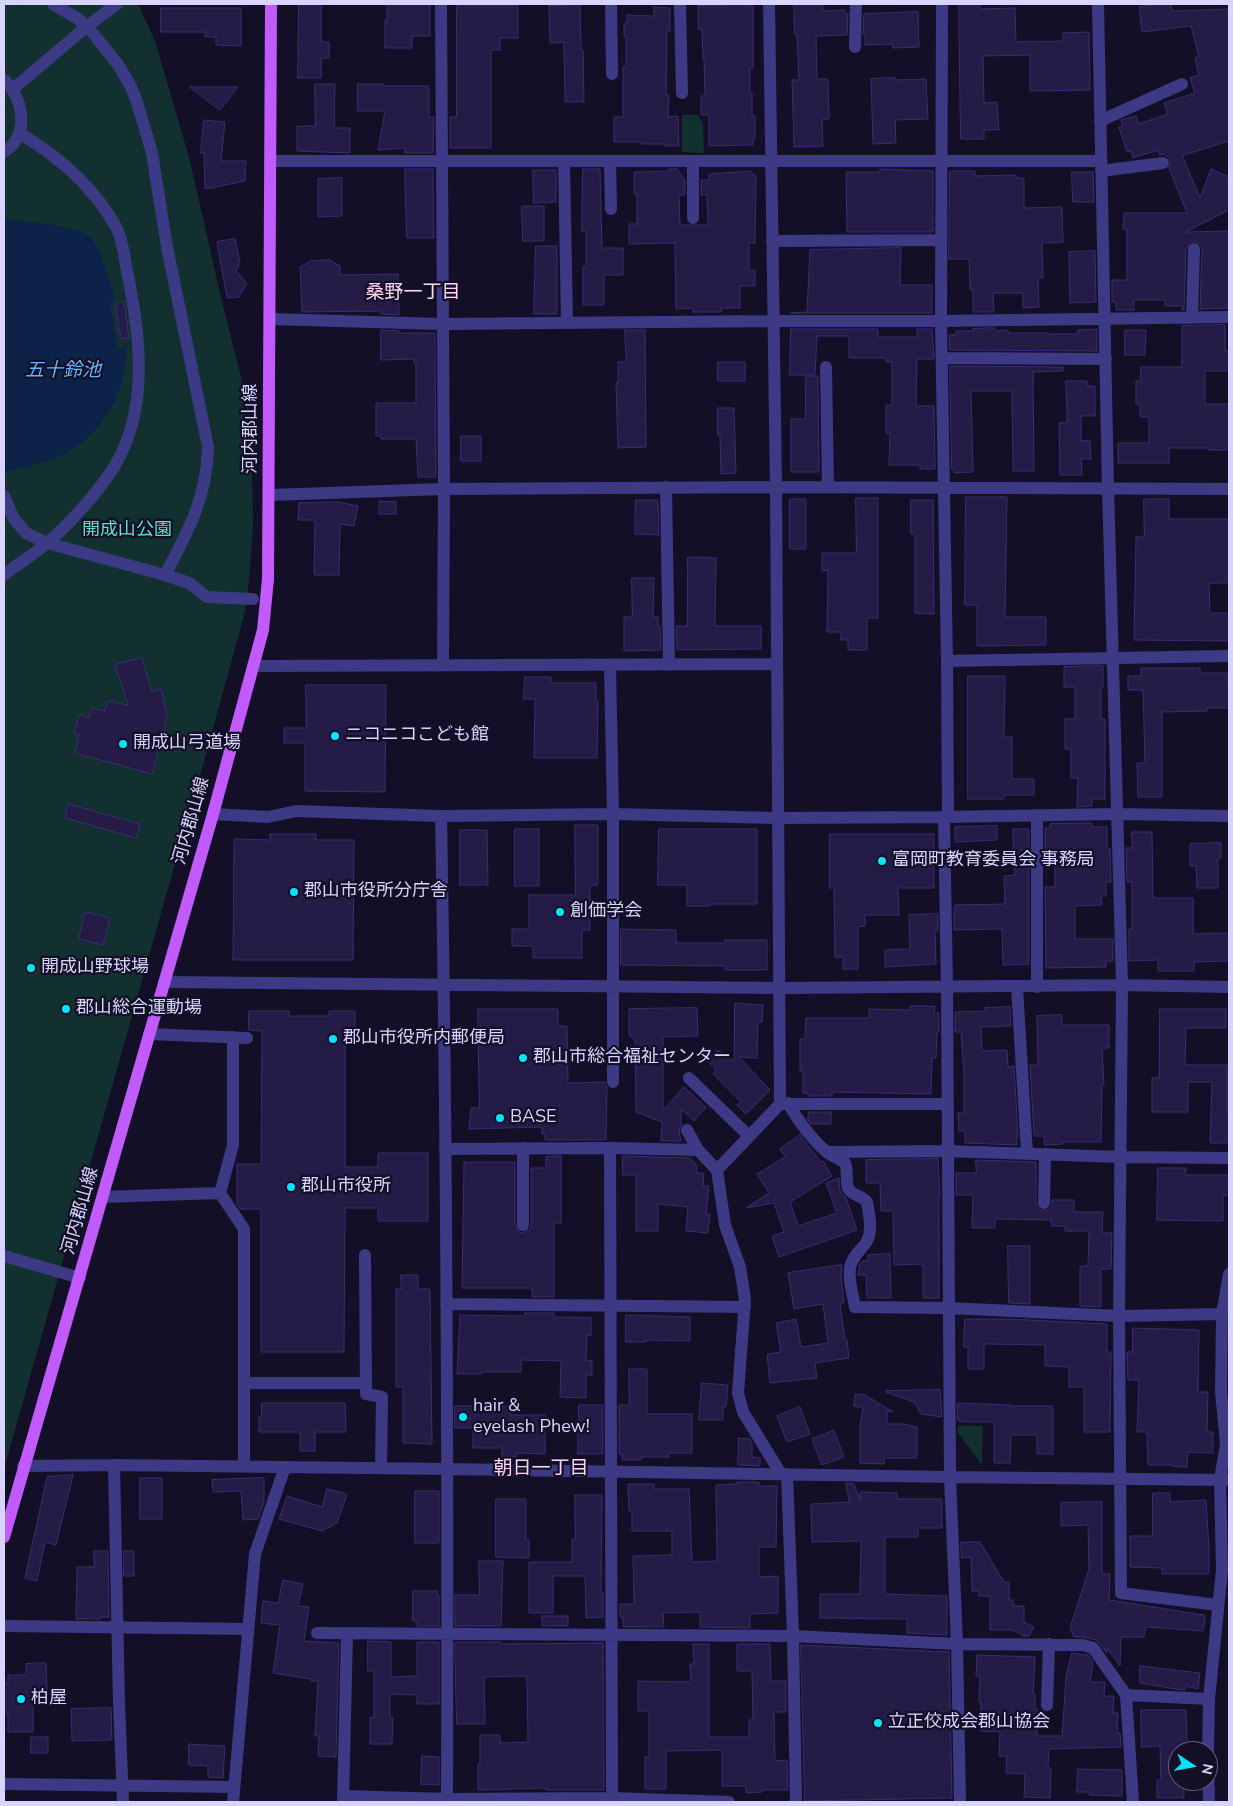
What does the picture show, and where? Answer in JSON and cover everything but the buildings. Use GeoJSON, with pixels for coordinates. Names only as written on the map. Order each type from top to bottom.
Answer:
{"type":"FeatureCollection","features":[{"type":"Feature","properties":{"kind":"main road","name":"河内郡山線"},"geometry":{"type":"LineString","coordinates":[[4,1537],[213,814],[263,630],[267,598],[269,495],[271,4]]}},
{"type":"Feature","properties":{"kind":"street"},"geometry":{"type":"LineString","coordinates":[[53,4],[76,18],[86,27],[119,66],[131,87],[152,153],[167,247],[208,448],[208,460],[196,514],[165,575]]}},
{"type":"Feature","properties":{"kind":"street"},"geometry":{"type":"LineString","coordinates":[[4,152],[14,142],[19,133],[21,114],[19,102],[8,85],[117,4]]}},
{"type":"Feature","properties":{"kind":"street"},"geometry":{"type":"LineString","coordinates":[[441,4],[444,489],[443,665]]}},
{"type":"Feature","properties":{"kind":"street"},"geometry":{"type":"LineString","coordinates":[[611,4],[612,74]]}},
{"type":"Feature","properties":{"kind":"street"},"geometry":{"type":"LineString","coordinates":[[680,4],[682,93]]}},
{"type":"Feature","properties":{"kind":"street"},"geometry":{"type":"LineString","coordinates":[[769,4],[776,486],[777,818],[784,1104],[828,1152],[845,1163],[848,1172],[848,1189],[850,1192],[864,1198],[867,1202],[870,1229],[867,1241],[856,1254],[850,1266],[855,1308],[948,1308],[1119,1316],[1222,1314]]}},
{"type":"Feature","properties":{"kind":"street"},"geometry":{"type":"LineString","coordinates":[[855,47],[856,4]]}},
{"type":"Feature","properties":{"kind":"street"},"geometry":{"type":"LineString","coordinates":[[942,4],[941,321],[947,661],[948,1308],[950,1477],[957,1644],[960,1802]]}},
{"type":"Feature","properties":{"kind":"street"},"geometry":{"type":"LineString","coordinates":[[1098,4],[1108,488],[1122,985],[1119,1316],[1121,1593],[1218,1605]]}},
{"type":"Feature","properties":{"kind":"street"},"geometry":{"type":"LineString","coordinates":[[1100,121],[1182,84]]}},
{"type":"Feature","properties":{"kind":"street"},"geometry":{"type":"LineString","coordinates":[[4,575],[47,543],[92,496],[114,466],[133,422],[139,384],[140,350],[118,229],[91,190],[51,154],[19,133]]}},
{"type":"Feature","properties":{"kind":"street"},"geometry":{"type":"LineString","coordinates":[[270,161],[942,161],[1101,166],[1163,163]]}},
{"type":"Feature","properties":{"kind":"street"},"geometry":{"type":"LineString","coordinates":[[564,161],[566,323]]}},
{"type":"Feature","properties":{"kind":"street"},"geometry":{"type":"LineString","coordinates":[[610,161],[611,208]]}},
{"type":"Feature","properties":{"kind":"street"},"geometry":{"type":"LineString","coordinates":[[693,162],[693,218]]}},
{"type":"Feature","properties":{"kind":"street"},"geometry":{"type":"LineString","coordinates":[[772,241],[941,240]]}},
{"type":"Feature","properties":{"kind":"street"},"geometry":{"type":"LineString","coordinates":[[1192,318],[1194,249]]}},
{"type":"Feature","properties":{"kind":"street"},"geometry":{"type":"LineString","coordinates":[[270,319],[442,324],[1229,318]]}},
{"type":"Feature","properties":{"kind":"street"},"geometry":{"type":"LineString","coordinates":[[942,358],[1106,358]]}},
{"type":"Feature","properties":{"kind":"street"},"geometry":{"type":"LineString","coordinates":[[826,367],[828,487]]}},
{"type":"Feature","properties":{"kind":"street"},"geometry":{"type":"LineString","coordinates":[[269,495],[444,489],[776,486],[1229,489]]}},
{"type":"Feature","properties":{"kind":"street"},"geometry":{"type":"LineString","coordinates":[[666,487],[669,665]]}},
{"type":"Feature","properties":{"kind":"street"},"geometry":{"type":"LineString","coordinates":[[4,496],[14,519],[26,533],[47,543],[165,575],[188,583],[206,597],[253,599]]}},
{"type":"Feature","properties":{"kind":"street"},"geometry":{"type":"LineString","coordinates":[[947,661],[1229,656]]}},
{"type":"Feature","properties":{"kind":"street"},"geometry":{"type":"LineString","coordinates":[[253,666],[777,664]]}},
{"type":"Feature","properties":{"kind":"street"},"geometry":{"type":"LineString","coordinates":[[610,665],[613,814],[613,1082]]}},
{"type":"Feature","properties":{"kind":"street"},"geometry":{"type":"LineString","coordinates":[[213,814],[268,817],[296,811],[440,816],[613,814],[777,818],[1117,814],[1229,816]]}},
{"type":"Feature","properties":{"kind":"street"},"geometry":{"type":"LineString","coordinates":[[1037,815],[1037,987]]}},
{"type":"Feature","properties":{"kind":"street"},"geometry":{"type":"LineString","coordinates":[[440,816],[444,985],[448,1469],[447,1800]]}},
{"type":"Feature","properties":{"kind":"street"},"geometry":{"type":"LineString","coordinates":[[164,982],[780,988],[1122,985],[1229,987]]}},
{"type":"Feature","properties":{"kind":"street"},"geometry":{"type":"LineString","coordinates":[[1017,987],[1027,1153]]}},
{"type":"Feature","properties":{"kind":"street"},"geometry":{"type":"LineString","coordinates":[[150,1034],[247,1038]]}},
{"type":"Feature","properties":{"kind":"street"},"geometry":{"type":"LineString","coordinates":[[233,1037],[233,1145],[220,1194],[244,1229],[244,1466]]}},
{"type":"Feature","properties":{"kind":"street"},"geometry":{"type":"LineString","coordinates":[[689,1078],[749,1136]]}},
{"type":"Feature","properties":{"kind":"street"},"geometry":{"type":"LineString","coordinates":[[717,1170],[749,1136],[784,1104],[947,1104]]}},
{"type":"Feature","properties":{"kind":"street"},"geometry":{"type":"LineString","coordinates":[[687,1130],[698,1150],[717,1170],[725,1226],[740,1266],[745,1299],[738,1393],[740,1403],[743,1412],[784,1474],[793,1636],[796,1802]]}},
{"type":"Feature","properties":{"kind":"street"},"geometry":{"type":"LineString","coordinates":[[523,1148],[523,1225]]}},
{"type":"Feature","properties":{"kind":"street"},"geometry":{"type":"LineString","coordinates":[[445,1149],[610,1148],[698,1150]]}},
{"type":"Feature","properties":{"kind":"street"},"geometry":{"type":"LineString","coordinates":[[610,1148],[612,1800]]}},
{"type":"Feature","properties":{"kind":"street"},"geometry":{"type":"LineString","coordinates":[[828,1152],[947,1151],[1120,1157],[1229,1158]]}},
{"type":"Feature","properties":{"kind":"street"},"geometry":{"type":"LineString","coordinates":[[1044,1203],[1045,1154]]}},
{"type":"Feature","properties":{"kind":"street"},"geometry":{"type":"LineString","coordinates":[[103,1196],[220,1194]]}},
{"type":"Feature","properties":{"kind":"street"},"geometry":{"type":"LineString","coordinates":[[365,1255],[366,1394],[382,1398],[381,1468]]}},
{"type":"Feature","properties":{"kind":"street"},"geometry":{"type":"LineString","coordinates":[[4,1256],[80,1278]]}},
{"type":"Feature","properties":{"kind":"street"},"geometry":{"type":"LineString","coordinates":[[1208,1741],[1209,1699],[1222,1570],[1226,1444],[1221,1392],[1222,1314],[1229,1274]]}},
{"type":"Feature","properties":{"kind":"street"},"geometry":{"type":"LineString","coordinates":[[446,1304],[745,1307]]}},
{"type":"Feature","properties":{"kind":"street"},"geometry":{"type":"LineString","coordinates":[[244,1383],[366,1383]]}},
{"type":"Feature","properties":{"kind":"street"},"geometry":{"type":"LineString","coordinates":[[114,1465],[123,1802]]}},
{"type":"Feature","properties":{"kind":"street"},"geometry":{"type":"LineString","coordinates":[[23,1466],[244,1466],[1225,1480]]}},
{"type":"Feature","properties":{"kind":"street"},"geometry":{"type":"LineString","coordinates":[[233,1802],[255,1554],[285,1467]]}},
{"type":"Feature","properties":{"kind":"street"},"geometry":{"type":"LineString","coordinates":[[4,1626],[248,1629]]}},
{"type":"Feature","properties":{"kind":"street"},"geometry":{"type":"LineString","coordinates":[[317,1633],[793,1636],[957,1644],[1084,1645],[1093,1648],[1126,1695],[1133,1802]]}},
{"type":"Feature","properties":{"kind":"street"},"geometry":{"type":"LineString","coordinates":[[347,1633],[343,1799],[729,1802]]}},
{"type":"Feature","properties":{"kind":"street"},"geometry":{"type":"LineString","coordinates":[[1047,1705],[1049,1644]]}},
{"type":"Feature","properties":{"kind":"street"},"geometry":{"type":"LineString","coordinates":[[1126,1695],[1209,1699]]}},
{"type":"Feature","properties":{"kind":"street"},"geometry":{"type":"LineString","coordinates":[[4,1784],[234,1786]]}},
{"type":"Feature","properties":{"kind":"green space","name":"開成山公園"},"geometry":{"type":"Polygon","coordinates":[[[4,4],[138,4],[155,41],[189,157],[223,306],[251,416],[253,527],[246,608],[4,1469],[4,4]]]}},
{"type":"Feature","properties":{"kind":"green space"},"geometry":{"type":"Polygon","coordinates":[[[682,115],[698,115],[703,125],[704,153],[682,152],[682,115]]]}},
{"type":"Feature","properties":{"kind":"green space"},"geometry":{"type":"Polygon","coordinates":[[[958,1426],[983,1426],[982,1465],[957,1431],[958,1426]]]}},
{"type":"Feature","properties":{"kind":"water","name":"五十鈴池"},"geometry":{"type":"Polygon","coordinates":[[[4,218],[61,226],[82,232],[93,240],[101,256],[115,299],[110,302],[118,349],[126,348],[125,366],[115,400],[107,415],[96,429],[84,441],[52,459],[4,472],[4,218]]]}},
{"type":"Feature","properties":{"kind":"place","name":"ニコニコこども館"},"geometry":{"type":"Point","coordinates":[335,736]}},
{"type":"Feature","properties":{"kind":"place","name":"開成山弓道場"},"geometry":{"type":"Point","coordinates":[123,744]}},
{"type":"Feature","properties":{"kind":"place","name":"富岡町教育委員会 事務局"},"geometry":{"type":"Point","coordinates":[882,861]}},
{"type":"Feature","properties":{"kind":"place","name":"郡山市役所分庁舎"},"geometry":{"type":"Point","coordinates":[294,892]}},
{"type":"Feature","properties":{"kind":"place","name":"創価学会"},"geometry":{"type":"Point","coordinates":[560,912]}},
{"type":"Feature","properties":{"kind":"place","name":"開成山野球場"},"geometry":{"type":"Point","coordinates":[31,968]}},
{"type":"Feature","properties":{"kind":"place","name":"郡山総合運動場"},"geometry":{"type":"Point","coordinates":[66,1009]}},
{"type":"Feature","properties":{"kind":"place","name":"郡山市役所内郵便局"},"geometry":{"type":"Point","coordinates":[333,1039]}},
{"type":"Feature","properties":{"kind":"place","name":"郡山市総合福祉センター"},"geometry":{"type":"Point","coordinates":[523,1058]}},
{"type":"Feature","properties":{"kind":"place","name":"BASE"},"geometry":{"type":"Point","coordinates":[500,1118]}},
{"type":"Feature","properties":{"kind":"place","name":"郡山市役所"},"geometry":{"type":"Point","coordinates":[291,1187]}},
{"type":"Feature","properties":{"kind":"place","name":"hair & eyelash Phew!"},"geometry":{"type":"Point","coordinates":[463,1417]}},
{"type":"Feature","properties":{"kind":"place","name":"柏屋"},"geometry":{"type":"Point","coordinates":[21,1699]}},
{"type":"Feature","properties":{"kind":"place","name":"立正佼成会郡山協会"},"geometry":{"type":"Point","coordinates":[878,1723]}},
{"type":"Feature","properties":{"kind":"district","name":"桑野一丁目"},"geometry":{"type":"Point","coordinates":[413,293]}},
{"type":"Feature","properties":{"kind":"district","name":"朝日一丁目"},"geometry":{"type":"Point","coordinates":[541,1469]}}]}
